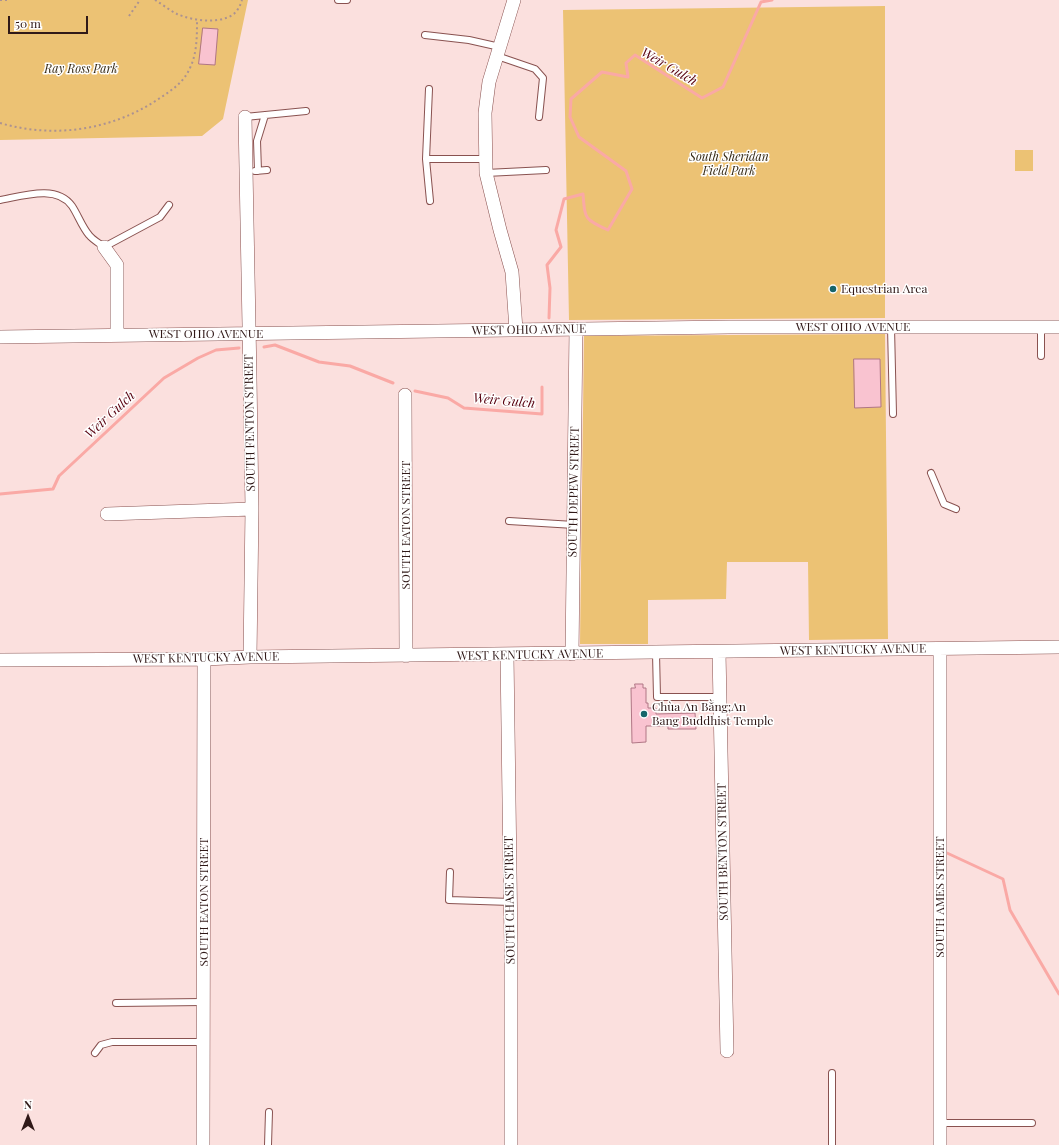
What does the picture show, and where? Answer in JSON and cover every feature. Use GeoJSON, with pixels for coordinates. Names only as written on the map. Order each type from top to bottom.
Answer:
{"type":"FeatureCollection","features":[{"type":"Feature","properties":{"kind":"street"},"geometry":{"type":"LineString","coordinates":[[514,0],[490,82],[485,113],[486,173],[512,272],[516,330]]}},
{"type":"Feature","properties":{"kind":"street","name":"SOUTH FENTON STREET"},"geometry":{"type":"LineString","coordinates":[[245,117],[252,171],[249,334],[252,509],[250,657]]}},
{"type":"Feature","properties":{"kind":"street"},"geometry":{"type":"LineString","coordinates":[[104,247],[117,266],[117,335]]}},
{"type":"Feature","properties":{"kind":"street","name":"WEST OHIO AVENUE"},"geometry":{"type":"LineString","coordinates":[[0,337],[576,329],[1059,327]]}},
{"type":"Feature","properties":{"kind":"street","name":"SOUTH DEPEW STREET"},"geometry":{"type":"LineString","coordinates":[[572,654],[576,329]]}},
{"type":"Feature","properties":{"kind":"street","name":"SOUTH EATON STREET"},"geometry":{"type":"LineString","coordinates":[[405,395],[406,656]]}},
{"type":"Feature","properties":{"kind":"street"},"geometry":{"type":"LineString","coordinates":[[107,514],[252,509]]}},
{"type":"Feature","properties":{"kind":"street","name":"WEST KENTUCKY AVENUE"},"geometry":{"type":"LineString","coordinates":[[0,660],[204,659],[250,657],[1059,647]]}},
{"type":"Feature","properties":{"kind":"street","name":"SOUTH AMES STREET"},"geometry":{"type":"LineString","coordinates":[[940,649],[940,1145]]}},
{"type":"Feature","properties":{"kind":"street","name":"SOUTH BENTON STREET"},"geometry":{"type":"LineString","coordinates":[[719,652],[727,1051]]}},
{"type":"Feature","properties":{"kind":"street","name":"SOUTH CHASE STREET"},"geometry":{"type":"LineString","coordinates":[[507,655],[511,902],[511,1145]]}},
{"type":"Feature","properties":{"kind":"street","name":"SOUTH EATON STREET"},"geometry":{"type":"LineString","coordinates":[[203,1145],[204,659]]}},
{"type":"Feature","properties":{"kind":"lane"},"geometry":{"type":"LineString","coordinates":[[338,0],[347,0]]}},
{"type":"Feature","properties":{"kind":"lane"},"geometry":{"type":"LineString","coordinates":[[425,35],[469,40],[498,51],[535,69],[543,78],[539,117]]}},
{"type":"Feature","properties":{"kind":"lane"},"geometry":{"type":"LineString","coordinates":[[429,89],[426,159],[430,201]]}},
{"type":"Feature","properties":{"kind":"lane"},"geometry":{"type":"LineString","coordinates":[[245,117],[306,111]]}},
{"type":"Feature","properties":{"kind":"lane"},"geometry":{"type":"LineString","coordinates":[[265,115],[257,141],[252,171],[267,170]]}},
{"type":"Feature","properties":{"kind":"lane"},"geometry":{"type":"LineString","coordinates":[[426,159],[486,159]]}},
{"type":"Feature","properties":{"kind":"lane"},"geometry":{"type":"LineString","coordinates":[[486,173],[546,170]]}},
{"type":"Feature","properties":{"kind":"lane"},"geometry":{"type":"LineString","coordinates":[[0,200],[30,194],[46,193],[62,196],[71,205],[89,236],[104,247],[160,217],[169,205]]}},
{"type":"Feature","properties":{"kind":"lane"},"geometry":{"type":"LineString","coordinates":[[891,327],[893,414]]}},
{"type":"Feature","properties":{"kind":"lane"},"geometry":{"type":"LineString","coordinates":[[1041,327],[1041,356]]}},
{"type":"Feature","properties":{"kind":"lane"},"geometry":{"type":"LineString","coordinates":[[931,473],[944,504],[956,509]]}},
{"type":"Feature","properties":{"kind":"lane"},"geometry":{"type":"LineString","coordinates":[[509,521],[574,524]]}},
{"type":"Feature","properties":{"kind":"lane"},"geometry":{"type":"LineString","coordinates":[[656,653],[657,697],[720,697]]}},
{"type":"Feature","properties":{"kind":"lane"},"geometry":{"type":"LineString","coordinates":[[450,872],[448,900],[511,902]]}},
{"type":"Feature","properties":{"kind":"lane"},"geometry":{"type":"LineString","coordinates":[[116,1003],[203,1002]]}},
{"type":"Feature","properties":{"kind":"lane"},"geometry":{"type":"LineString","coordinates":[[95,1053],[101,1045],[112,1042],[204,1042]]}},
{"type":"Feature","properties":{"kind":"lane"},"geometry":{"type":"LineString","coordinates":[[832,1073],[832,1145]]}},
{"type":"Feature","properties":{"kind":"lane"},"geometry":{"type":"LineString","coordinates":[[268,1145],[269,1112]]}},
{"type":"Feature","properties":{"kind":"lane"},"geometry":{"type":"LineString","coordinates":[[940,1123],[1032,1123]]}},
{"type":"Feature","properties":{"kind":"path"},"geometry":{"type":"LineString","coordinates":[[0,0],[7,0]]}},
{"type":"Feature","properties":{"kind":"path"},"geometry":{"type":"LineString","coordinates":[[129,16],[140,0]]}},
{"type":"Feature","properties":{"kind":"path"},"geometry":{"type":"LineString","coordinates":[[155,0],[178,14],[197,20],[210,21],[227,18],[238,10],[242,0]]}},
{"type":"Feature","properties":{"kind":"path"},"geometry":{"type":"LineString","coordinates":[[0,124],[50,132],[72,130],[97,126],[139,111],[175,87],[190,69],[195,54],[197,20]]}},
{"type":"Feature","properties":{"kind":"green space","name":"Ray Ross Park"},"geometry":{"type":"Polygon","coordinates":[[[0,0],[248,0],[223,119],[202,136],[0,140],[0,0]]]}},
{"type":"Feature","properties":{"kind":"green space","name":"South Sheridan Field Park"},"geometry":{"type":"Polygon","coordinates":[[[885,6],[885,318],[569,320],[563,10],[885,6]]]}},
{"type":"Feature","properties":{"kind":"green space"},"geometry":{"type":"Polygon","coordinates":[[[1015,150],[1033,150],[1033,171],[1015,171],[1015,150]]]}},
{"type":"Feature","properties":{"kind":"green space"},"geometry":{"type":"Polygon","coordinates":[[[885,334],[888,639],[809,640],[808,562],[727,562],[726,599],[648,600],[648,644],[580,644],[584,336],[885,334]]]}},
{"type":"Feature","properties":{"kind":"building"},"geometry":{"type":"Polygon","coordinates":[[[203,28],[218,29],[215,65],[199,64],[203,28]]]}},
{"type":"Feature","properties":{"kind":"building"},"geometry":{"type":"Polygon","coordinates":[[[854,359],[880,359],[881,407],[855,408],[854,359]]]}},
{"type":"Feature","properties":{"kind":"building","name":"Chùa An Bằng;An Bang Buddhist Temple"},"geometry":{"type":"Polygon","coordinates":[[[635,684],[643,684],[643,688],[646,688],[646,703],[648,703],[648,708],[656,708],[656,714],[695,713],[696,729],[668,729],[668,726],[646,726],[646,742],[632,743],[631,688],[635,688],[635,684]]]}},
{"type":"Feature","properties":{"kind":"waterway","name":"Weir Gulch"},"geometry":{"type":"LineString","coordinates":[[549,318],[550,288],[547,265],[561,247],[556,230],[564,199],[583,194],[584,209],[587,217],[594,223],[608,230],[632,189],[626,171],[579,137],[570,117],[571,99],[602,72],[628,77],[626,63],[635,55],[702,98],[723,87],[761,2],[772,0]]}},
{"type":"Feature","properties":{"kind":"waterway","name":"Weir Gulch"},"geometry":{"type":"LineString","coordinates":[[264,347],[275,345],[319,362],[350,366],[393,383]]}},
{"type":"Feature","properties":{"kind":"waterway","name":"Weir Gulch"},"geometry":{"type":"LineString","coordinates":[[0,494],[53,489],[59,476],[164,378],[198,358],[216,350],[239,348]]}},
{"type":"Feature","properties":{"kind":"waterway","name":"Weir Gulch"},"geometry":{"type":"LineString","coordinates":[[415,391],[448,398],[464,408],[542,414],[542,387]]}},
{"type":"Feature","properties":{"kind":"waterway"},"geometry":{"type":"LineString","coordinates":[[947,853],[1003,879],[1010,910],[1059,994]]}},
{"type":"Feature","properties":{"kind":"place","name":"Equestrian Area"},"geometry":{"type":"Point","coordinates":[833,289]}},
{"type":"Feature","properties":{"kind":"place","name":"Chùa An Bằng;An Bang Buddhist Temple"},"geometry":{"type":"Point","coordinates":[644,714]}}]}
